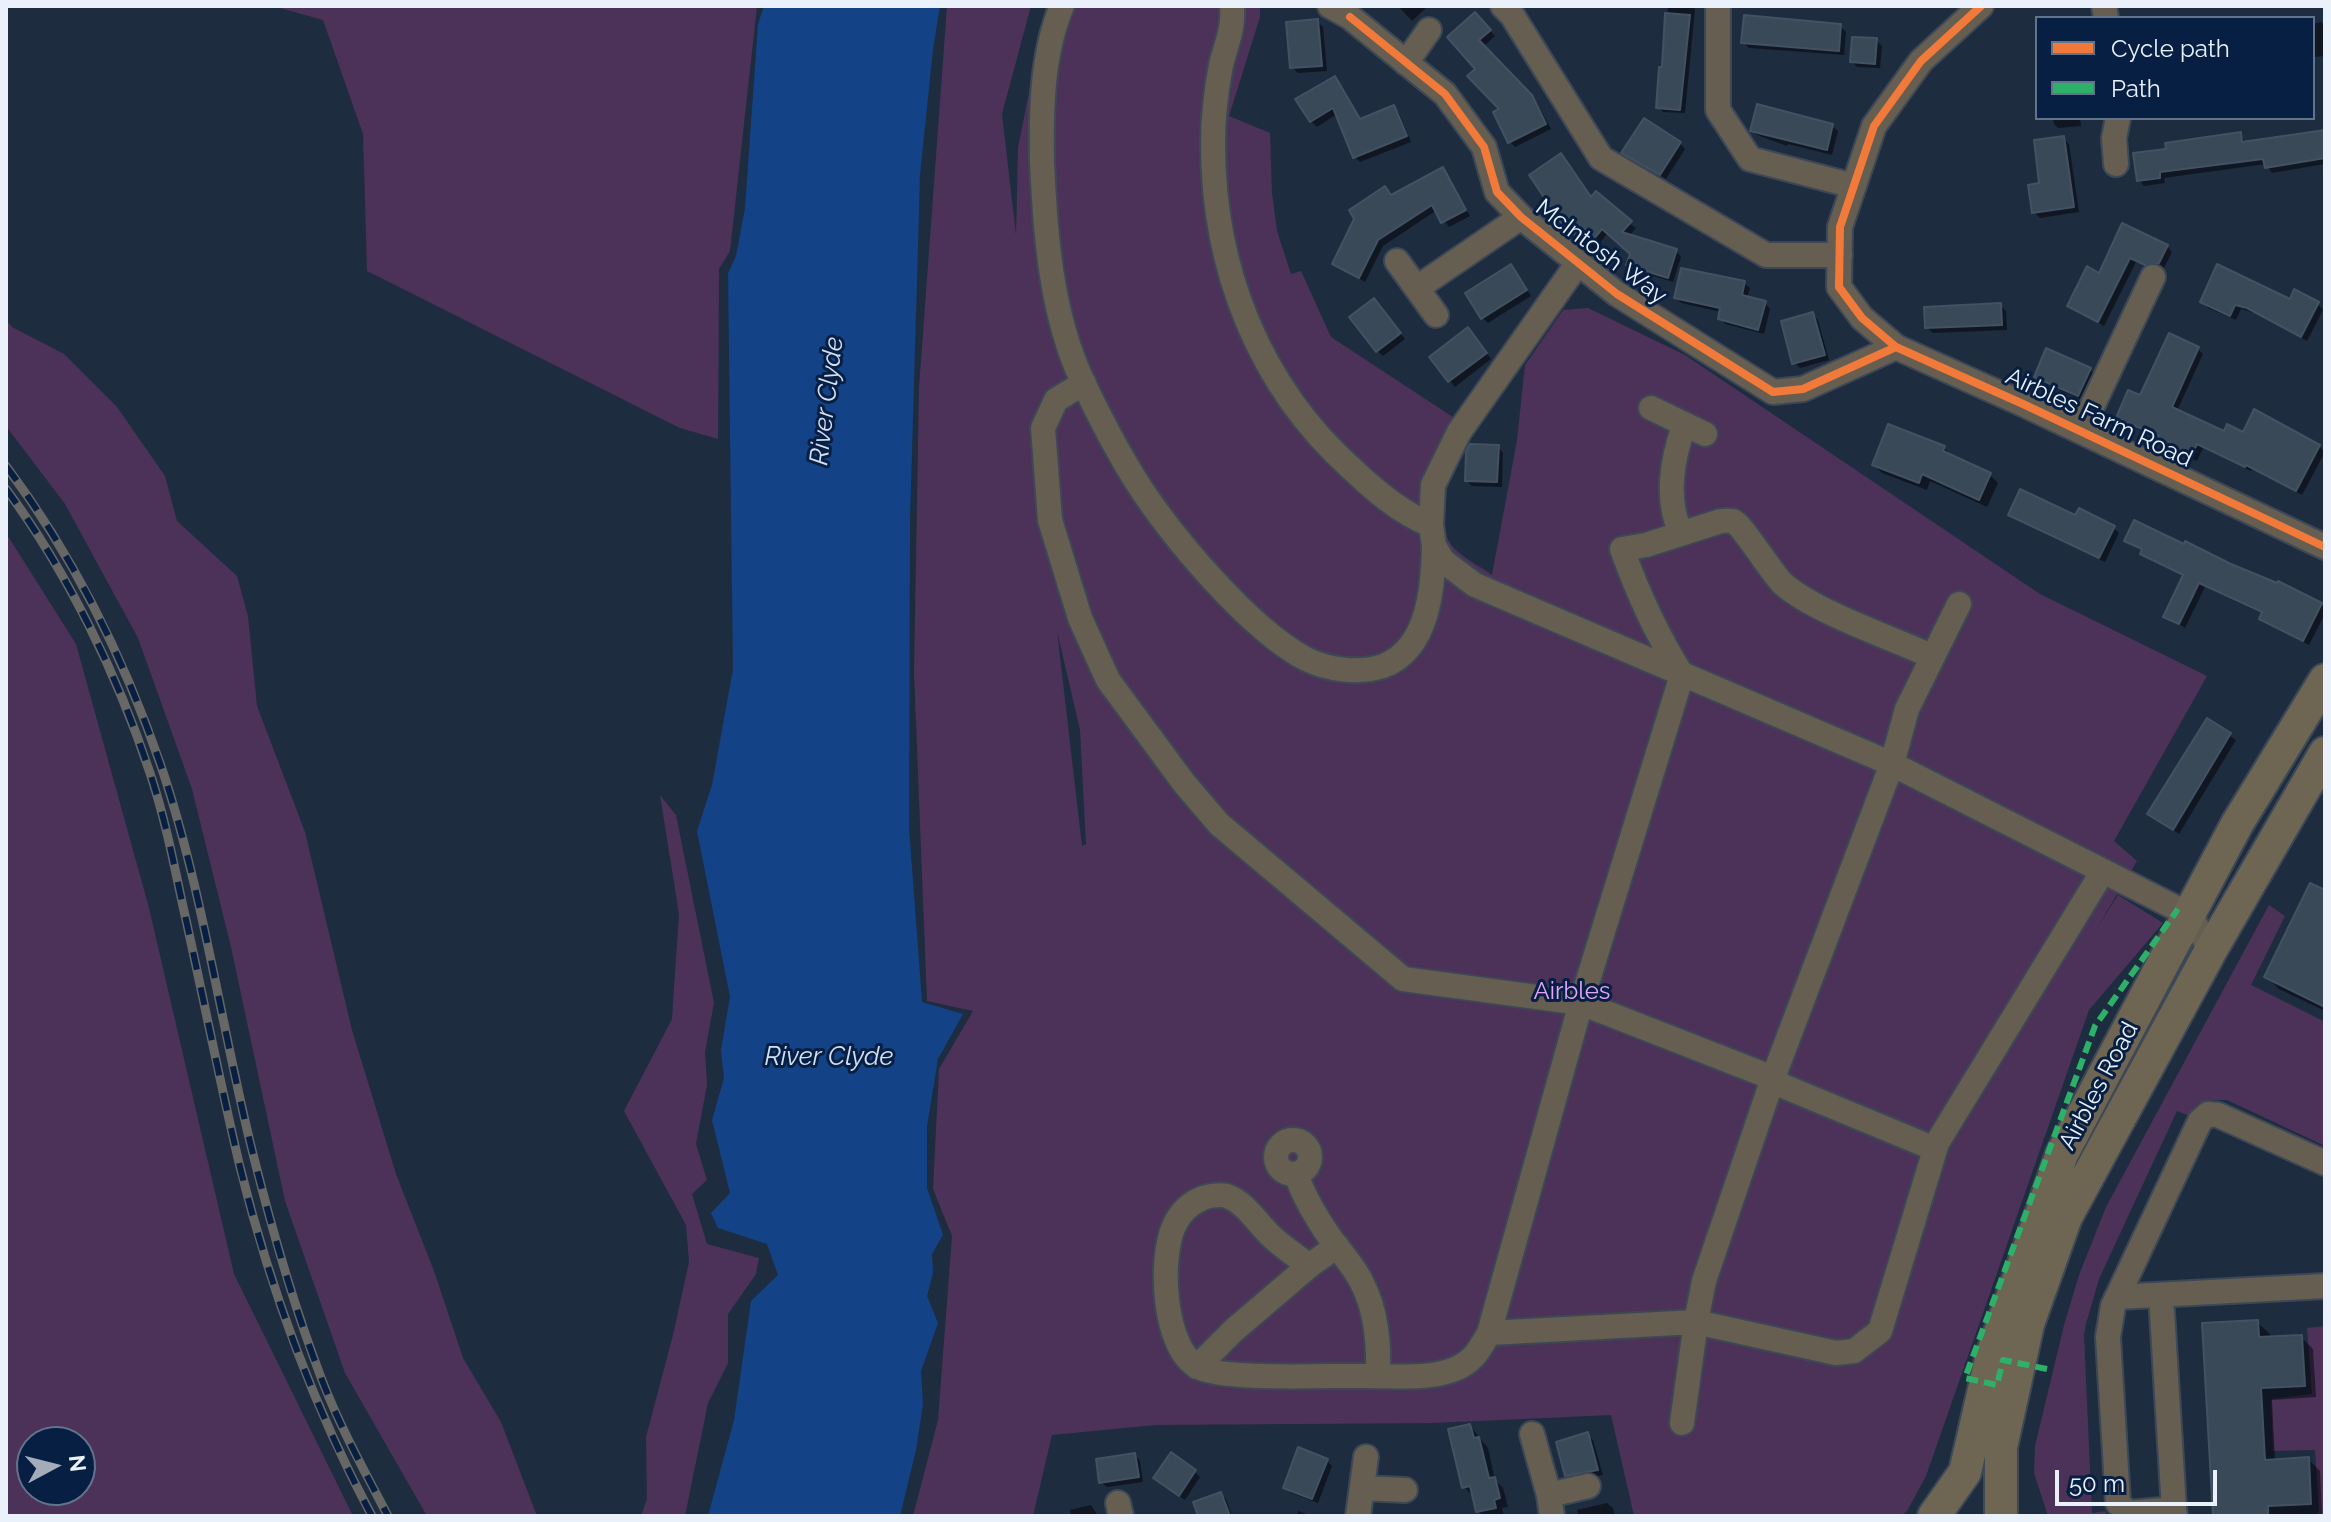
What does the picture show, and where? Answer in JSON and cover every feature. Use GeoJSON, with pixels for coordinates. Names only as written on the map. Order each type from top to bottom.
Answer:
{"type":"FeatureCollection","features":[{"type":"Feature","properties":{"kind":"main road","name":"Airbles Road"},"geometry":{"type":"LineString","coordinates":[[1934,1516],[1965,1472],[1992,1355],[2062,1154],[2237,824],[2325,680]]}},
{"type":"Feature","properties":{"kind":"main road","name":"Airbles Road"},"geometry":{"type":"LineString","coordinates":[[2001,1516],[2001,1447],[2028,1324],[2066,1217],[2211,950],[2325,753]]}},
{"type":"Feature","properties":{"kind":"street"},"geometry":{"type":"LineString","coordinates":[[1062,6],[1055,22],[1041,124],[1043,186],[1058,303],[1071,351],[1084,383],[1135,480],[1164,522],[1263,628],[1309,661],[1333,668],[1373,669],[1391,663],[1418,633],[1428,609],[1433,577],[1433,485],[1459,432],[1578,263]]}},
{"type":"Feature","properties":{"kind":"street"},"geometry":{"type":"LineString","coordinates":[[1232,6],[1231,35],[1217,84],[1213,141],[1222,243],[1240,304],[1268,367],[1310,427],[1373,488],[1433,536],[1443,561],[1475,585],[1892,764],[2189,914],[2211,950]]}},
{"type":"Feature","properties":{"kind":"street"},"geometry":{"type":"LineString","coordinates":[[1503,6],[1512,15],[1601,158],[1766,255],[1840,255]]}},
{"type":"Feature","properties":{"kind":"street"},"geometry":{"type":"LineString","coordinates":[[1718,6],[1718,110],[1750,159],[1854,186]]}},
{"type":"Feature","properties":{"kind":"street","name":"Airbles Farm Road"},"geometry":{"type":"LineString","coordinates":[[1981,6],[1921,61],[1874,126],[1840,227],[1839,287],[1862,318],[1896,347],[2081,430],[2325,547]]}},
{"type":"Feature","properties":{"kind":"street","name":"McIntosh Way"},"geometry":{"type":"LineString","coordinates":[[1340,11],[1445,94],[1484,147],[1497,192],[1521,217],[1617,294],[1773,392],[1803,389],[1896,347]]}},
{"type":"Feature","properties":{"kind":"street"},"geometry":{"type":"LineString","coordinates":[[1406,63],[1429,30]]}},
{"type":"Feature","properties":{"kind":"street"},"geometry":{"type":"LineString","coordinates":[[2116,164],[2114,138],[2118,120]]}},
{"type":"Feature","properties":{"kind":"street"},"geometry":{"type":"LineString","coordinates":[[1417,288],[1521,217]]}},
{"type":"Feature","properties":{"kind":"street"},"geometry":{"type":"LineString","coordinates":[[1397,261],[1436,315]]}},
{"type":"Feature","properties":{"kind":"street"},"geometry":{"type":"LineString","coordinates":[[2081,430],[2153,277]]}},
{"type":"Feature","properties":{"kind":"street"},"geometry":{"type":"LineString","coordinates":[[1084,383],[1056,400],[1043,428],[1050,520],[1080,618],[1108,680],[1184,783],[1219,824],[1403,979],[1581,1003],[1773,1078],[1783,1086],[1935,1149]]}},
{"type":"Feature","properties":{"kind":"street"},"geometry":{"type":"LineString","coordinates":[[1651,408],[1694,430],[1673,462],[1676,522],[1681,533]]}},
{"type":"Feature","properties":{"kind":"street"},"geometry":{"type":"LineString","coordinates":[[1309,1266],[1274,1239],[1244,1205],[1226,1195],[1208,1196],[1192,1203],[1174,1226],[1168,1241],[1166,1274],[1172,1328],[1177,1343],[1197,1367],[1232,1374],[1378,1376],[1438,1374],[1455,1369],[1472,1359],[1489,1333],[1581,1003],[1682,675],[1638,593],[1622,549],[1732,520],[1741,525],[1765,564],[1784,584],[1815,605],[1931,656]]}},
{"type":"Feature","properties":{"kind":"street"},"geometry":{"type":"LineString","coordinates":[[1682,1423],[1704,1281],[1773,1078],[1892,764],[1907,709],[1959,604]]}},
{"type":"Feature","properties":{"kind":"street"},"geometry":{"type":"LineString","coordinates":[[1489,1333],[1696,1322],[1836,1353],[1854,1351],[1880,1331],[1935,1149],[2103,871]]}},
{"type":"Feature","properties":{"kind":"street"},"geometry":{"type":"LineString","coordinates":[[2161,1295],[2175,1512],[2128,1513],[2118,1503],[2108,1337],[2113,1306],[2200,1121],[2208,1114],[2218,1115],[2325,1163]]}},
{"type":"Feature","properties":{"kind":"street"},"geometry":{"type":"LineString","coordinates":[[1296,1174],[1301,1190],[1350,1261],[1371,1304],[1377,1339],[1378,1376]]}},
{"type":"Feature","properties":{"kind":"street"},"geometry":{"type":"LineString","coordinates":[[1197,1367],[1234,1330],[1337,1246]]}},
{"type":"Feature","properties":{"kind":"street"},"geometry":{"type":"LineString","coordinates":[[2117,1297],[2325,1286]]}},
{"type":"Feature","properties":{"kind":"street"},"geometry":{"type":"LineString","coordinates":[[1532,1434],[1551,1505],[1588,1486]]}},
{"type":"Feature","properties":{"kind":"street"},"geometry":{"type":"LineString","coordinates":[[1358,1516],[1366,1457]]}},
{"type":"Feature","properties":{"kind":"street"},"geometry":{"type":"LineString","coordinates":[[1362,1488],[1405,1490]]}},
{"type":"Feature","properties":{"kind":"green space"},"geometry":{"type":"Polygon","coordinates":[[[273,6],[757,6],[730,251],[719,269],[718,439],[680,428],[367,271],[363,134],[323,20],[273,6]]]}},
{"type":"Feature","properties":{"kind":"green space","name":"Airbles"},"geometry":{"type":"Polygon","coordinates":[[[947,6],[1031,6],[1002,114],[1016,235],[1018,148],[1046,6],[1260,6],[1260,17],[1229,116],[1270,133],[1277,231],[1291,274],[1301,271],[1331,337],[1468,427],[1452,471],[1444,506],[1447,537],[1463,556],[1492,575],[1517,440],[1525,365],[1563,310],[1588,308],[1685,355],[2040,594],[2207,676],[2114,841],[2137,861],[2095,931],[2118,895],[2163,923],[2089,1010],[1926,1476],[1907,1511],[1901,1516],[1634,1516],[1611,1415],[1434,1423],[1156,1425],[1052,1435],[1033,1516],[913,1516],[938,1420],[952,1236],[933,1189],[939,1069],[973,1011],[927,1001],[914,672],[919,388],[947,6]],[[1057,631],[1082,846],[1086,844],[1080,730],[1057,631]]]}},
{"type":"Feature","properties":{"kind":"green space"},"geometry":{"type":"Polygon","coordinates":[[[6,320],[12,327],[64,354],[117,407],[165,476],[177,521],[237,576],[248,616],[257,706],[305,832],[352,1030],[396,1174],[434,1271],[463,1358],[501,1422],[537,1516],[427,1516],[345,1373],[285,1201],[231,947],[192,789],[138,638],[65,504],[6,426],[6,320]]]}},
{"type":"Feature","properties":{"kind":"green space"},"geometry":{"type":"Polygon","coordinates":[[[6,533],[76,644],[149,908],[234,1274],[353,1516],[6,1516],[6,533]]]}},
{"type":"Feature","properties":{"kind":"green space"},"geometry":{"type":"Polygon","coordinates":[[[660,795],[676,815],[714,1003],[705,1052],[707,1085],[696,1144],[707,1180],[692,1194],[707,1244],[759,1258],[756,1274],[728,1314],[728,1363],[708,1403],[685,1516],[641,1516],[647,1499],[646,1437],[689,1262],[686,1225],[624,1111],[672,1019],[679,914],[660,795]]]}},
{"type":"Feature","properties":{"kind":"green space"},"geometry":{"type":"Polygon","coordinates":[[[2269,905],[2285,916],[2251,985],[2325,1022],[2325,1146],[2227,1100],[2206,1100],[2187,1115],[2177,1111],[2099,1279],[2084,1335],[2092,1513],[2105,1511],[2108,1516],[2048,1516],[2034,1473],[2035,1446],[2079,1275],[2106,1207],[2269,905]]]}},
{"type":"Feature","properties":{"kind":"green space"},"geometry":{"type":"Polygon","coordinates":[[[2325,1326],[2325,1516],[2315,1516],[2319,1511],[2315,1450],[2273,1451],[2271,1399],[2312,1394],[2307,1328],[2325,1326]]]}},
{"type":"Feature","properties":{"kind":"water","name":"River Clyde"},"geometry":{"type":"Polygon","coordinates":[[[764,6],[940,6],[920,175],[910,521],[909,827],[922,1002],[963,1014],[938,1059],[927,1126],[927,1188],[943,1235],[932,1254],[933,1273],[927,1296],[938,1323],[921,1371],[923,1404],[900,1516],[708,1516],[734,1420],[751,1301],[778,1275],[767,1244],[718,1228],[711,1213],[730,1193],[712,1120],[724,1078],[721,1050],[730,997],[697,831],[712,785],[733,669],[728,273],[736,256],[745,208],[758,24],[764,6]]]}},
{"type":"Feature","properties":{"kind":"building"},"geometry":{"type":"Polygon","coordinates":[[[1475,12],[1491,30],[1479,40],[1532,95],[1546,124],[1508,143],[1493,112],[1499,109],[1467,76],[1475,69],[1447,37],[1475,12]]]}},
{"type":"Feature","properties":{"kind":"building"},"geometry":{"type":"Polygon","coordinates":[[[1665,13],[1690,15],[1680,110],[1656,108],[1665,13]]]}},
{"type":"Feature","properties":{"kind":"building"},"geometry":{"type":"Polygon","coordinates":[[[1744,15],[1841,24],[1839,51],[1741,43],[1744,15]]]}},
{"type":"Feature","properties":{"kind":"building"},"geometry":{"type":"Polygon","coordinates":[[[1318,19],[1322,66],[1290,68],[1286,22],[1318,19]]]}},
{"type":"Feature","properties":{"kind":"building"},"geometry":{"type":"Polygon","coordinates":[[[1852,37],[1877,38],[1875,64],[1850,62],[1852,37]]]}},
{"type":"Feature","properties":{"kind":"building"},"geometry":{"type":"Polygon","coordinates":[[[1335,76],[1360,119],[1394,105],[1407,136],[1353,158],[1333,108],[1310,122],[1295,99],[1335,76]]]}},
{"type":"Feature","properties":{"kind":"building"},"geometry":{"type":"Polygon","coordinates":[[[1757,104],[1833,124],[1827,150],[1750,131],[1757,104]]]}},
{"type":"Feature","properties":{"kind":"building"},"geometry":{"type":"Polygon","coordinates":[[[1644,118],[1681,142],[1660,175],[1621,153],[1644,118]]]}},
{"type":"Feature","properties":{"kind":"building"},"geometry":{"type":"Polygon","coordinates":[[[2325,130],[2325,158],[2265,168],[2263,159],[2160,172],[2160,178],[2137,181],[2133,153],[2166,149],[2165,143],[2241,132],[2242,142],[2325,130]]]}},
{"type":"Feature","properties":{"kind":"building"},"geometry":{"type":"Polygon","coordinates":[[[2064,136],[2074,207],[2032,213],[2028,185],[2039,183],[2034,140],[2064,136]]]}},
{"type":"Feature","properties":{"kind":"building"},"geometry":{"type":"Polygon","coordinates":[[[1561,153],[1591,197],[1596,191],[1632,221],[1622,232],[1677,249],[1668,278],[1626,265],[1630,254],[1602,229],[1588,246],[1562,224],[1529,175],[1561,153]]]}},
{"type":"Feature","properties":{"kind":"building"},"geometry":{"type":"Polygon","coordinates":[[[1443,167],[1466,210],[1441,223],[1432,205],[1378,240],[1359,278],[1332,264],[1354,219],[1349,210],[1385,186],[1391,195],[1443,167]]]}},
{"type":"Feature","properties":{"kind":"building"},"geometry":{"type":"Polygon","coordinates":[[[2122,223],[2168,245],[2159,263],[2145,265],[2130,258],[2098,322],[2067,306],[2087,266],[2099,273],[2122,223]]]}},
{"type":"Feature","properties":{"kind":"building"},"geometry":{"type":"Polygon","coordinates":[[[1511,264],[1527,290],[1481,319],[1465,293],[1511,264]]]}},
{"type":"Feature","properties":{"kind":"building"},"geometry":{"type":"Polygon","coordinates":[[[2217,264],[2290,299],[2294,289],[2319,302],[2301,337],[2247,308],[2235,305],[2230,316],[2200,302],[2217,264]]]}},
{"type":"Feature","properties":{"kind":"building"},"geometry":{"type":"Polygon","coordinates":[[[1681,268],[1745,281],[1742,295],[1766,301],[1758,330],[1718,319],[1720,308],[1674,298],[1681,268]]]}},
{"type":"Feature","properties":{"kind":"building"},"geometry":{"type":"Polygon","coordinates":[[[1374,298],[1401,333],[1376,352],[1349,317],[1374,298]]]}},
{"type":"Feature","properties":{"kind":"building"},"geometry":{"type":"Polygon","coordinates":[[[2001,303],[2002,325],[1925,328],[1924,307],[2001,303]]]}},
{"type":"Feature","properties":{"kind":"building"},"geometry":{"type":"Polygon","coordinates":[[[1813,312],[1825,355],[1792,364],[1781,321],[1813,312]]]}},
{"type":"Feature","properties":{"kind":"building"},"geometry":{"type":"Polygon","coordinates":[[[1468,327],[1487,353],[1448,382],[1429,357],[1468,327]]]}},
{"type":"Feature","properties":{"kind":"building"},"geometry":{"type":"Polygon","coordinates":[[[2169,333],[2199,347],[2172,407],[2224,431],[2227,424],[2243,432],[2254,409],[2320,445],[2296,491],[2197,444],[2191,457],[2157,441],[2159,436],[2116,418],[2128,390],[2140,395],[2169,333]]]}},
{"type":"Feature","properties":{"kind":"building"},"geometry":{"type":"Polygon","coordinates":[[[2046,348],[2091,368],[2078,396],[2034,377],[2046,348]]]}},
{"type":"Feature","properties":{"kind":"building"},"geometry":{"type":"Polygon","coordinates":[[[1888,424],[1945,446],[1943,451],[1991,473],[1979,500],[1922,474],[1919,483],[1872,465],[1888,424]]]}},
{"type":"Feature","properties":{"kind":"building"},"geometry":{"type":"Polygon","coordinates":[[[1470,444],[1499,445],[1497,482],[1465,481],[1466,452],[1470,444]]]}},
{"type":"Feature","properties":{"kind":"building"},"geometry":{"type":"Polygon","coordinates":[[[2020,489],[2075,515],[2079,508],[2115,526],[2099,558],[2008,515],[2020,489]]]}},
{"type":"Feature","properties":{"kind":"building"},"geometry":{"type":"Polygon","coordinates":[[[2134,520],[2322,603],[2303,641],[2259,619],[2262,612],[2199,583],[2179,624],[2163,617],[2183,575],[2140,554],[2142,549],[2124,541],[2134,520]]]}},
{"type":"Feature","properties":{"kind":"building"},"geometry":{"type":"Polygon","coordinates":[[[2207,718],[2231,733],[2173,830],[2147,814],[2207,718]]]}},
{"type":"Feature","properties":{"kind":"building"},"geometry":{"type":"Polygon","coordinates":[[[2310,883],[2325,890],[2325,1007],[2264,977],[2310,883]]]}},
{"type":"Feature","properties":{"kind":"building"},"geometry":{"type":"Polygon","coordinates":[[[2258,1320],[2259,1337],[2302,1335],[2305,1386],[2261,1388],[2265,1460],[2309,1457],[2311,1504],[2268,1506],[2268,1516],[2213,1516],[2202,1323],[2258,1320]]]}},
{"type":"Feature","properties":{"kind":"building"},"geometry":{"type":"Polygon","coordinates":[[[1470,1424],[1474,1438],[1479,1437],[1489,1478],[1495,1477],[1500,1498],[1494,1500],[1496,1508],[1476,1512],[1470,1486],[1462,1488],[1448,1429],[1470,1424]]]}},
{"type":"Feature","properties":{"kind":"building"},"geometry":{"type":"Polygon","coordinates":[[[1588,1432],[1598,1470],[1565,1476],[1556,1442],[1588,1432]]]}},
{"type":"Feature","properties":{"kind":"building"},"geometry":{"type":"Polygon","coordinates":[[[1298,1447],[1328,1459],[1312,1499],[1283,1488],[1298,1447]]]}},
{"type":"Feature","properties":{"kind":"building"},"geometry":{"type":"Polygon","coordinates":[[[1171,1452],[1196,1470],[1179,1496],[1153,1478],[1171,1452]]]}},
{"type":"Feature","properties":{"kind":"building"},"geometry":{"type":"Polygon","coordinates":[[[1135,1453],[1139,1477],[1099,1483],[1096,1459],[1135,1453]]]}},
{"type":"Feature","properties":{"kind":"building"},"geometry":{"type":"Polygon","coordinates":[[[1221,1492],[1230,1516],[1198,1516],[1193,1502],[1221,1492]]]}},
{"type":"Feature","properties":{"kind":"railway"},"geometry":{"type":"LineString","coordinates":[[6,466],[75,572],[114,648],[147,726],[189,861],[242,1106],[284,1268],[329,1398],[388,1516]]}},
{"type":"Feature","properties":{"kind":"railway"},"geometry":{"type":"LineString","coordinates":[[6,489],[70,589],[123,699],[137,736],[164,821],[232,1134],[265,1257],[312,1389],[372,1516]]}},
{"type":"Feature","properties":{"kind":"marked path"},"geometry":{"type":"LineString","coordinates":[[2047,1369],[2003,1360],[1997,1385],[1965,1378],[2095,1026],[2178,909]]}},
{"type":"Feature","properties":{"kind":"cycle path"},"geometry":{"type":"LineString","coordinates":[[1981,6],[1921,61],[1874,126],[1840,227],[1839,287],[1862,318],[1896,347],[2325,547]]}},
{"type":"Feature","properties":{"kind":"cycle path"},"geometry":{"type":"LineString","coordinates":[[1350,17],[1445,94],[1484,147],[1497,192],[1521,217],[1617,294],[1773,392],[1803,389],[1896,347]]}}]}
